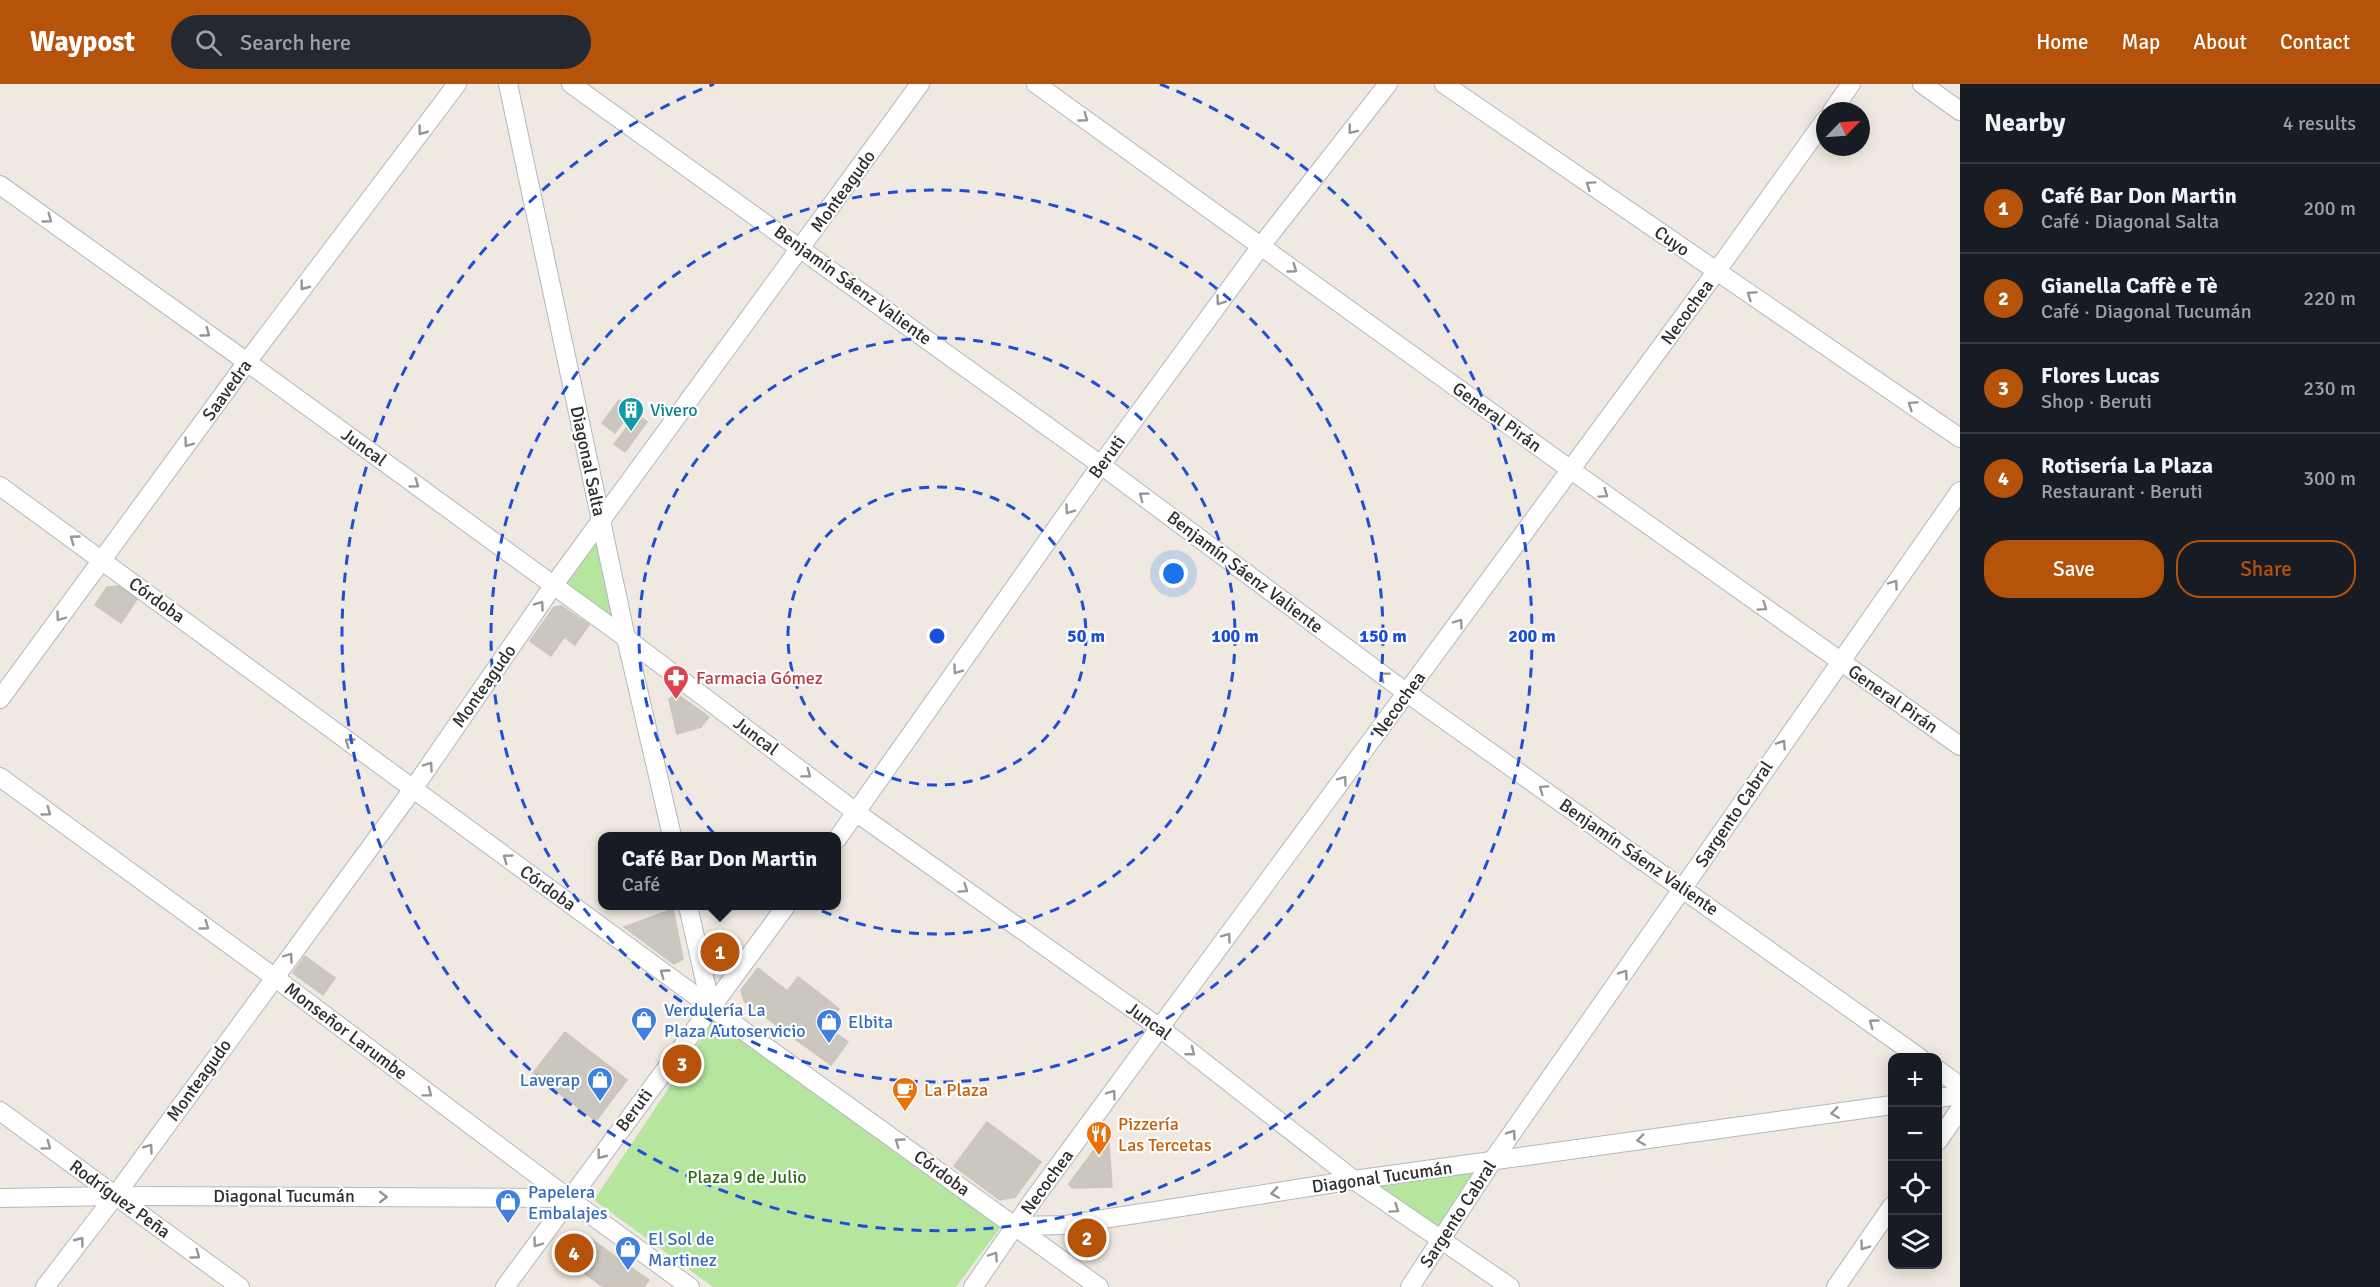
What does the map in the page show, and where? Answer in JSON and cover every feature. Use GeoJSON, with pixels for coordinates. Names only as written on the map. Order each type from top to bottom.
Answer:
{"type":"FeatureCollection","features":[{"type":"Feature","properties":{"kind":"street","name":"Saavedra"},"geometry":{"type":"LineString","coordinates":[[0,699],[248,362],[457,84]]}},
{"type":"Feature","properties":{"kind":"street","name":"Diagonal Salta"},"geometry":{"type":"LineString","coordinates":[[508,84],[626,638],[671,832]]}},
{"type":"Feature","properties":{"kind":"street","name":"Benjamín Sáenz Valiente"},"geometry":{"type":"LineString","coordinates":[[571,84],[1101,465],[1407,693],[1913,1053]]}},
{"type":"Feature","properties":{"kind":"street","name":"Monteagudo"},"geometry":{"type":"LineString","coordinates":[[45,1287],[115,1196],[413,789],[554,586],[920,84]]}},
{"type":"Feature","properties":{"kind":"street","name":"General Pirán"},"geometry":{"type":"LineString","coordinates":[[1036,84],[1570,470],[1960,746]]}},
{"type":"Feature","properties":{"kind":"street","name":"Beruti"},"geometry":{"type":"LineString","coordinates":[[841,834],[1101,465],[1261,246],[1388,84]]}},
{"type":"Feature","properties":{"kind":"street","name":"Cuyo"},"geometry":{"type":"LineString","coordinates":[[1444,84],[1960,438]]}},
{"type":"Feature","properties":{"kind":"street"},"geometry":{"type":"LineString","coordinates":[[1838,102],[1851,84]]}},
{"type":"Feature","properties":{"kind":"street"},"geometry":{"type":"LineString","coordinates":[[1922,84],[1960,111]]}},
{"type":"Feature","properties":{"kind":"street","name":"Necochea"},"geometry":{"type":"LineString","coordinates":[[973,1287],[1015,1226],[1816,133]]}},
{"type":"Feature","properties":{"kind":"street","name":"Juncal"},"geometry":{"type":"LineString","coordinates":[[0,185],[248,362],[626,638],[857,813],[1160,1028],[1354,1180],[1510,1287]]}},
{"type":"Feature","properties":{"kind":"street","name":"Córdoba"},"geometry":{"type":"LineString","coordinates":[[0,486],[711,1007],[1099,1287]]}},
{"type":"Feature","properties":{"kind":"street","name":"Sargento Cabral"},"geometry":{"type":"LineString","coordinates":[[1410,1287],[1493,1160],[1839,661],[1960,491]]}},
{"type":"Feature","properties":{"kind":"street","name":"Monseñor Larumbe"},"geometry":{"type":"LineString","coordinates":[[0,777],[274,977],[690,1287]]}},
{"type":"Feature","properties":{"kind":"street"},"geometry":{"type":"LineString","coordinates":[[689,910],[711,1007]]}},
{"type":"Feature","properties":{"kind":"street","name":"Beruti"},"geometry":{"type":"LineString","coordinates":[[505,1287],[568,1198],[783,910]]}},
{"type":"Feature","properties":{"kind":"street"},"geometry":{"type":"LineString","coordinates":[[1942,1073],[1960,1086]]}},
{"type":"Feature","properties":{"kind":"street"},"geometry":{"type":"LineString","coordinates":[[1942,1097],[1960,1095]]}},
{"type":"Feature","properties":{"kind":"street","name":"Diagonal Tucumán"},"geometry":{"type":"LineString","coordinates":[[1015,1226],[1065,1225],[1354,1180],[1888,1106]]}},
{"type":"Feature","properties":{"kind":"street"},"geometry":{"type":"LineString","coordinates":[[1942,1136],[1960,1109]]}},
{"type":"Feature","properties":{"kind":"street","name":"Rodríguez Peña"},"geometry":{"type":"LineString","coordinates":[[0,1111],[240,1287]]}},
{"type":"Feature","properties":{"kind":"street","name":"Diagonal Tucumán"},"geometry":{"type":"LineString","coordinates":[[0,1198],[115,1196],[568,1198]]}},
{"type":"Feature","properties":{"kind":"street"},"geometry":{"type":"LineString","coordinates":[[1836,1287],[1888,1213]]}},
{"type":"Feature","properties":{"kind":"green space"},"geometry":{"type":"Polygon","coordinates":[[[601,522],[626,638],[553,586],[601,522]]]}},
{"type":"Feature","properties":{"kind":"green space","name":"Plaza 9 de Julio"},"geometry":{"type":"Polygon","coordinates":[[[715,1019],[1000,1228],[956,1287],[713,1287],[594,1200],[715,1019]]]}},
{"type":"Feature","properties":{"kind":"green space"},"geometry":{"type":"Polygon","coordinates":[[[1493,1160],[1442,1241],[1354,1180],[1493,1160]]]}},
{"type":"Feature","properties":{"kind":"building","name":"Vivero"},"geometry":{"type":"Polygon","coordinates":[[[619,400],[632,410],[615,433],[602,423],[619,400]]]}},
{"type":"Feature","properties":{"kind":"building","name":"Vivero"},"geometry":{"type":"Polygon","coordinates":[[[637,414],[647,422],[625,452],[614,444],[637,414]]]}},
{"type":"Feature","properties":{"kind":"building"},"geometry":{"type":"Polygon","coordinates":[[[121,586],[138,598],[121,623],[95,605],[107,587],[121,586]]]}},
{"type":"Feature","properties":{"kind":"building"},"geometry":{"type":"Polygon","coordinates":[[[562,606],[589,625],[575,645],[564,637],[551,656],[530,641],[554,607],[562,606]]]}},
{"type":"Feature","properties":{"kind":"building"},"geometry":{"type":"Polygon","coordinates":[[[677,694],[709,717],[701,727],[677,734],[669,699],[677,694]]]}},
{"type":"Feature","properties":{"kind":"building"},"geometry":{"type":"Polygon","coordinates":[[[673,910],[683,959],[674,964],[624,927],[673,910]]]}},
{"type":"Feature","properties":{"kind":"building"},"geometry":{"type":"Polygon","coordinates":[[[710,942],[734,945],[723,961],[713,959],[710,942]]]}},
{"type":"Feature","properties":{"kind":"building"},"geometry":{"type":"Polygon","coordinates":[[[305,956],[335,978],[323,995],[293,973],[305,956]]]}},
{"type":"Feature","properties":{"kind":"building"},"geometry":{"type":"Polygon","coordinates":[[[758,968],[787,991],[767,1018],[744,1001],[741,990],[758,968]]]}},
{"type":"Feature","properties":{"kind":"building"},"geometry":{"type":"Polygon","coordinates":[[[798,977],[819,993],[788,1034],[767,1018],[798,977]]]}},
{"type":"Feature","properties":{"kind":"building"},"geometry":{"type":"Polygon","coordinates":[[[819,993],[839,1009],[809,1049],[788,1034],[819,993]]]}},
{"type":"Feature","properties":{"kind":"building","name":"Elbita"},"geometry":{"type":"Polygon","coordinates":[[[826,1026],[848,1042],[831,1065],[809,1049],[826,1026]]]}},
{"type":"Feature","properties":{"kind":"building"},"geometry":{"type":"Polygon","coordinates":[[[565,1032],[627,1080],[596,1121],[533,1073],[565,1032]]]}},
{"type":"Feature","properties":{"kind":"building"},"geometry":{"type":"Polygon","coordinates":[[[987,1122],[1041,1162],[1015,1197],[1000,1200],[954,1166],[987,1122]]]}},
{"type":"Feature","properties":{"kind":"building","name":"Pizzería Las Tercetas"},"geometry":{"type":"Polygon","coordinates":[[[1108,1131],[1112,1187],[1072,1188],[1069,1184],[1108,1131]]]}},
{"type":"Feature","properties":{"kind":"building"},"geometry":{"type":"Polygon","coordinates":[[[583,1233],[620,1260],[602,1286],[557,1254],[570,1236],[583,1233]]]}},
{"type":"Feature","properties":{"kind":"building"},"geometry":{"type":"Polygon","coordinates":[[[620,1260],[629,1266],[614,1287],[603,1287],[620,1260]]]}},
{"type":"Feature","properties":{"kind":"building"},"geometry":{"type":"Polygon","coordinates":[[[629,1266],[649,1280],[644,1287],[614,1287],[629,1266]]]}},
{"type":"Feature","properties":{"kind":"place","name":"Vivero"},"geometry":{"type":"Point","coordinates":[631,433]}},
{"type":"Feature","properties":{"kind":"place","name":"Farmacia Gómez"},"geometry":{"type":"Point","coordinates":[676,701]}},
{"type":"Feature","properties":{"kind":"place","name":"Café Bar Don Martin"},"geometry":{"type":"Point","coordinates":[720,952]}},
{"type":"Feature","properties":{"kind":"place","name":"Verdulería La Plaza Autoservicio"},"geometry":{"type":"Point","coordinates":[644,1043]}},
{"type":"Feature","properties":{"kind":"place","name":"Elbita"},"geometry":{"type":"Point","coordinates":[829,1045]}},
{"type":"Feature","properties":{"kind":"place","name":"Flores Lucas"},"geometry":{"type":"Point","coordinates":[682,1064]}},
{"type":"Feature","properties":{"kind":"place","name":"Laverap"},"geometry":{"type":"Point","coordinates":[600,1103]}},
{"type":"Feature","properties":{"kind":"place","name":"La Plaza"},"geometry":{"type":"Point","coordinates":[905,1113]}},
{"type":"Feature","properties":{"kind":"place","name":"Pizzería Las Tercetas"},"geometry":{"type":"Point","coordinates":[1099,1157]}},
{"type":"Feature","properties":{"kind":"place","name":"Papelera Embalajes"},"geometry":{"type":"Point","coordinates":[508,1225]}},
{"type":"Feature","properties":{"kind":"place","name":"Gianella Caffè e Tè"},"geometry":{"type":"Point","coordinates":[1087,1238]}},
{"type":"Feature","properties":{"kind":"place","name":"Rotisería La Plaza"},"geometry":{"type":"Point","coordinates":[574,1253]}},
{"type":"Feature","properties":{"kind":"place","name":"El Sol de Martinez"},"geometry":{"type":"Point","coordinates":[628,1272]}}]}
